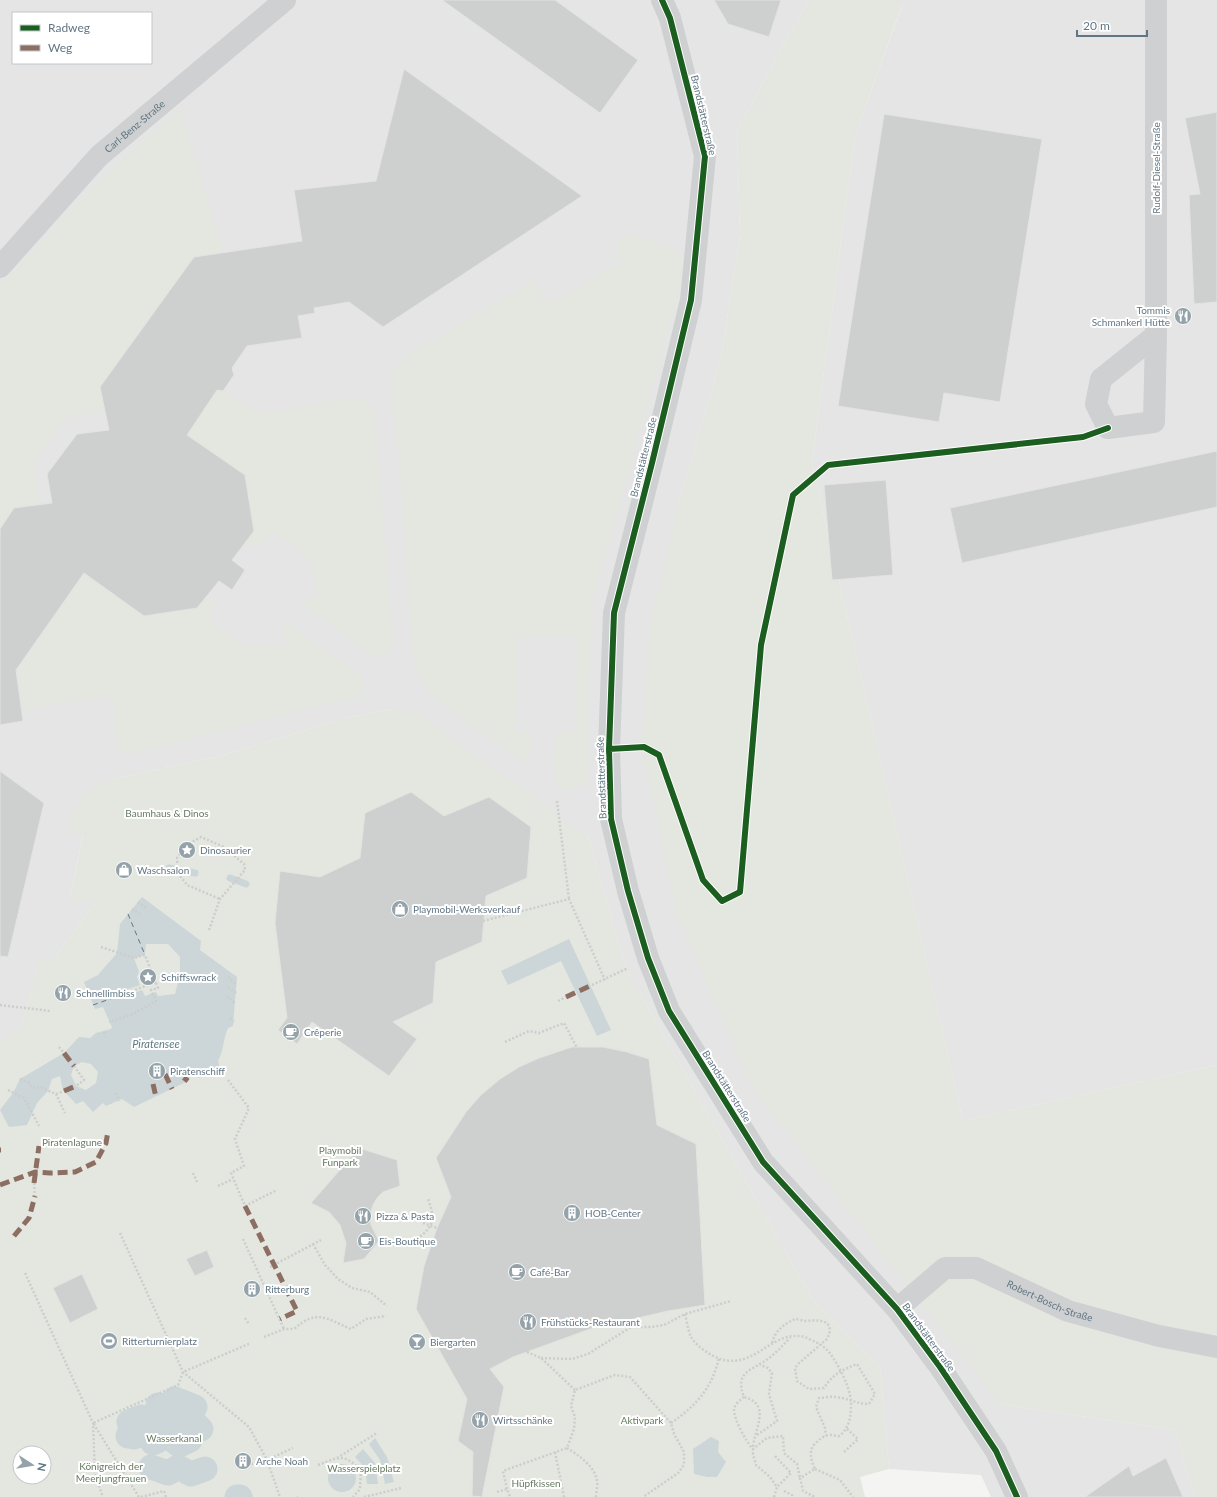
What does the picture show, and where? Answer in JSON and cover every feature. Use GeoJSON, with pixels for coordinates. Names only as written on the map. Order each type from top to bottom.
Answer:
{"type":"FeatureCollection","features":[{"type":"Feature","properties":{"kind":"street","name":"Carl-Benz-Straße"},"geometry":{"type":"LineString","coordinates":[[0,267],[99,156],[284,0]]}},
{"type":"Feature","properties":{"kind":"street","name":"Brandstätterstraße"},"geometry":{"type":"LineString","coordinates":[[662,0],[670,18],[705,156],[691,300],[614,613],[609,749],[611,818],[628,891],[648,958],[669,1011],[763,1162],[897,1309],[940,1367],[996,1451],[1017,1497]]}},
{"type":"Feature","properties":{"kind":"street","name":"Rudolf-Diesel-Straße"},"geometry":{"type":"LineString","coordinates":[[1156,0],[1156,335]]}},
{"type":"Feature","properties":{"kind":"street","name":"Robert-Bosch-Straße"},"geometry":{"type":"LineString","coordinates":[[897,1309],[945,1268],[976,1268],[1068,1311],[1159,1336],[1217,1347]]}},
{"type":"Feature","properties":{"kind":"path"},"geometry":{"type":"LineString","coordinates":[[557,801],[568,899],[605,980]]}},
{"type":"Feature","properties":{"kind":"path"},"geometry":{"type":"LineString","coordinates":[[209,930],[220,899],[245,870],[244,864],[224,846],[201,838],[188,844],[177,858],[178,873],[186,884],[220,899]]}},
{"type":"Feature","properties":{"kind":"path"},"geometry":{"type":"LineString","coordinates":[[483,921],[568,899]]}},
{"type":"Feature","properties":{"kind":"path"},"geometry":{"type":"LineString","coordinates":[[138,902],[146,908]]}},
{"type":"Feature","properties":{"kind":"path"},"geometry":{"type":"LineString","coordinates":[[132,909],[141,915]]}},
{"type":"Feature","properties":{"kind":"path"},"geometry":{"type":"LineString","coordinates":[[101,947],[134,958],[145,956],[158,988],[151,990],[156,1001],[133,1014],[108,1022]]}},
{"type":"Feature","properties":{"kind":"path"},"geometry":{"type":"LineString","coordinates":[[592,985],[648,958]]}},
{"type":"Feature","properties":{"kind":"path"},"geometry":{"type":"LineString","coordinates":[[228,978],[237,984]]}},
{"type":"Feature","properties":{"kind":"path"},"geometry":{"type":"LineString","coordinates":[[124,994],[156,982]]}},
{"type":"Feature","properties":{"kind":"path"},"geometry":{"type":"LineString","coordinates":[[228,987],[236,993]]}},
{"type":"Feature","properties":{"kind":"path"},"geometry":{"type":"LineString","coordinates":[[226,996],[235,1002]]}},
{"type":"Feature","properties":{"kind":"path"},"geometry":{"type":"LineString","coordinates":[[558,1001],[566,997]]}},
{"type":"Feature","properties":{"kind":"path"},"geometry":{"type":"LineString","coordinates":[[0,1005],[50,1011]]}},
{"type":"Feature","properties":{"kind":"path"},"geometry":{"type":"LineString","coordinates":[[230,1018],[234,1021]]}},
{"type":"Feature","properties":{"kind":"path"},"geometry":{"type":"LineString","coordinates":[[505,1042],[529,1032],[539,1033],[564,1023],[577,1048]]}},
{"type":"Feature","properties":{"kind":"path"},"geometry":{"type":"LineString","coordinates":[[104,1032],[106,1037]]}},
{"type":"Feature","properties":{"kind":"path"},"geometry":{"type":"LineString","coordinates":[[59,1047],[64,1053]]}},
{"type":"Feature","properties":{"kind":"path"},"geometry":{"type":"LineString","coordinates":[[74,1066],[84,1080],[76,1086]]}},
{"type":"Feature","properties":{"kind":"path"},"geometry":{"type":"LineString","coordinates":[[20,1079],[28,1082],[32,1087],[42,1088],[56,1094],[64,1091]]}},
{"type":"Feature","properties":{"kind":"path"},"geometry":{"type":"LineString","coordinates":[[228,1080],[249,1108],[235,1139],[244,1166],[231,1173],[245,1206],[277,1190]]}},
{"type":"Feature","properties":{"kind":"path"},"geometry":{"type":"LineString","coordinates":[[8,1090],[24,1098],[39,1126]]}},
{"type":"Feature","properties":{"kind":"path"},"geometry":{"type":"LineString","coordinates":[[116,1093],[119,1101]]}},
{"type":"Feature","properties":{"kind":"path"},"geometry":{"type":"LineString","coordinates":[[56,1094],[65,1113]]}},
{"type":"Feature","properties":{"kind":"path"},"geometry":{"type":"LineString","coordinates":[[193,1173],[198,1184]]}},
{"type":"Feature","properties":{"kind":"path"},"geometry":{"type":"LineString","coordinates":[[218,1186],[233,1179]]}},
{"type":"Feature","properties":{"kind":"path"},"geometry":{"type":"LineString","coordinates":[[34,1183],[35,1196]]}},
{"type":"Feature","properties":{"kind":"path"},"geometry":{"type":"LineString","coordinates":[[410,1243],[426,1234],[430,1226],[433,1214],[428,1198]]}},
{"type":"Feature","properties":{"kind":"path"},"geometry":{"type":"LineString","coordinates":[[424,1223],[437,1228]]}},
{"type":"Feature","properties":{"kind":"path"},"geometry":{"type":"LineString","coordinates":[[120,1233],[183,1372],[249,1427],[267,1460],[280,1497]]}},
{"type":"Feature","properties":{"kind":"path"},"geometry":{"type":"LineString","coordinates":[[243,1239],[284,1329]]}},
{"type":"Feature","properties":{"kind":"path"},"geometry":{"type":"LineString","coordinates":[[270,1267],[321,1240]]}},
{"type":"Feature","properties":{"kind":"path"},"geometry":{"type":"LineString","coordinates":[[313,1244],[325,1265],[338,1279],[352,1288],[370,1292],[387,1306]]}},
{"type":"Feature","properties":{"kind":"path"},"geometry":{"type":"LineString","coordinates":[[196,1255],[199,1260]]}},
{"type":"Feature","properties":{"kind":"path"},"geometry":{"type":"LineString","coordinates":[[25,1273],[93,1423],[140,1497],[164,1491],[166,1497]]}},
{"type":"Feature","properties":{"kind":"path"},"geometry":{"type":"LineString","coordinates":[[541,1358],[572,1359],[588,1354],[631,1327],[651,1327],[664,1325],[685,1314],[731,1301]]}},
{"type":"Feature","properties":{"kind":"path"},"geometry":{"type":"LineString","coordinates":[[685,1314],[691,1337],[703,1350],[718,1358],[729,1361],[745,1359],[771,1343],[791,1336],[800,1336],[821,1343],[832,1355],[847,1384],[851,1400],[850,1421],[847,1429],[839,1436],[826,1436],[813,1444],[810,1451],[811,1461],[815,1469],[840,1480],[853,1497]]}},
{"type":"Feature","properties":{"kind":"path"},"geometry":{"type":"LineString","coordinates":[[264,1337],[284,1329],[294,1329],[303,1321],[320,1316],[350,1329],[366,1319],[386,1316]]}},
{"type":"Feature","properties":{"kind":"path"},"geometry":{"type":"LineString","coordinates":[[246,1318],[249,1324]]}},
{"type":"Feature","properties":{"kind":"path"},"geometry":{"type":"LineString","coordinates":[[771,1343],[779,1328],[795,1319],[805,1321],[822,1320],[827,1323],[830,1334],[827,1339],[795,1368],[797,1381],[809,1389],[824,1388],[828,1382],[841,1370],[857,1364],[875,1394],[869,1404],[859,1404],[851,1400],[835,1397],[819,1398],[816,1407],[825,1428],[826,1436]]}},
{"type":"Feature","properties":{"kind":"path"},"geometry":{"type":"LineString","coordinates":[[752,1449],[760,1418],[760,1410],[755,1403],[744,1397],[740,1387],[743,1377],[750,1369],[760,1365],[771,1357],[791,1336]]}},
{"type":"Feature","properties":{"kind":"path"},"geometry":{"type":"LineString","coordinates":[[93,1423],[178,1385],[183,1372],[251,1343]]}},
{"type":"Feature","properties":{"kind":"path"},"geometry":{"type":"LineString","coordinates":[[527,1352],[541,1358],[576,1390]]}},
{"type":"Feature","properties":{"kind":"path"},"geometry":{"type":"LineString","coordinates":[[671,1423],[688,1412],[709,1386],[716,1372],[718,1358]]}},
{"type":"Feature","properties":{"kind":"path"},"geometry":{"type":"LineString","coordinates":[[756,1436],[777,1421],[769,1394],[772,1373],[768,1368],[760,1365]]}},
{"type":"Feature","properties":{"kind":"path"},"geometry":{"type":"LineString","coordinates":[[576,1390],[615,1375],[630,1378],[671,1423],[674,1434],[684,1452],[684,1465],[678,1473],[643,1497]]}},
{"type":"Feature","properties":{"kind":"path"},"geometry":{"type":"LineString","coordinates":[[567,1448],[574,1429],[575,1416],[571,1406],[576,1390]]}},
{"type":"Feature","properties":{"kind":"path"},"geometry":{"type":"LineString","coordinates":[[744,1397],[734,1410],[740,1427],[747,1443],[752,1449],[756,1465],[770,1477],[777,1487]]}},
{"type":"Feature","properties":{"kind":"path"},"geometry":{"type":"LineString","coordinates":[[93,1423],[95,1475],[103,1497]]}},
{"type":"Feature","properties":{"kind":"path"},"geometry":{"type":"LineString","coordinates":[[844,1452],[858,1439],[847,1429]]}},
{"type":"Feature","properties":{"kind":"path"},"geometry":{"type":"LineString","coordinates":[[318,1465],[336,1458],[377,1433]]}},
{"type":"Feature","properties":{"kind":"path"},"geometry":{"type":"LineString","coordinates":[[752,1449],[767,1438],[783,1436],[784,1453],[797,1464],[802,1491],[815,1497]]}},
{"type":"Feature","properties":{"kind":"path"},"geometry":{"type":"LineString","coordinates":[[251,1464],[267,1460],[293,1448]]}},
{"type":"Feature","properties":{"kind":"path"},"geometry":{"type":"LineString","coordinates":[[510,1497],[503,1471],[567,1448]]}},
{"type":"Feature","properties":{"kind":"path"},"geometry":{"type":"LineString","coordinates":[[567,1448],[590,1467],[598,1482],[596,1497]]}},
{"type":"Feature","properties":{"kind":"path"},"geometry":{"type":"LineString","coordinates":[[555,1452],[564,1497]]}},
{"type":"Feature","properties":{"kind":"path"},"geometry":{"type":"LineString","coordinates":[[774,1497],[777,1487],[792,1473],[775,1456]]}},
{"type":"Feature","properties":{"kind":"path"},"geometry":{"type":"LineString","coordinates":[[336,1458],[350,1459],[361,1470],[360,1489],[354,1497]]}},
{"type":"Feature","properties":{"kind":"path"},"geometry":{"type":"LineString","coordinates":[[800,1478],[815,1469]]}},
{"type":"Feature","properties":{"kind":"path"},"geometry":{"type":"LineString","coordinates":[[364,1497],[401,1488]]}},
{"type":"Feature","properties":{"kind":"path"},"geometry":{"type":"LineString","coordinates":[[498,1492],[507,1489]]}},
{"type":"Feature","properties":{"kind":"path"},"geometry":{"type":"LineString","coordinates":[[784,1491],[792,1495],[792,1497]]}},
{"type":"Feature","properties":{"kind":"shaded area"},"geometry":{"type":"Polygon","coordinates":[[[0,0],[809,0],[737,130],[740,236],[721,358],[679,503],[1000,1404],[1175,1430],[1195,1497],[991,1497],[981,1475],[889,1469],[880,1367],[812,1299],[626,969],[588,837],[393,709],[346,718],[220,756],[109,780],[69,832],[83,835],[70,897],[95,903],[54,959],[40,958],[22,1025],[0,1042],[0,0]]]}},
{"type":"Feature","properties":{"kind":"shaded area"},"geometry":{"type":"Polygon","coordinates":[[[890,0],[1217,0],[1217,1065],[963,1121],[812,463],[855,135],[902,6],[890,0]]]}},
{"type":"Feature","properties":{"kind":"green space"},"geometry":{"type":"Polygon","coordinates":[[[809,0],[890,0],[902,5],[855,135],[812,463],[963,1121],[1217,1065],[1217,1497],[1195,1497],[1175,1430],[1000,1404],[752,1087],[676,912],[642,747],[650,627],[679,503],[721,358],[740,236],[737,130],[809,0]]]}},
{"type":"Feature","properties":{"kind":"green space"},"geometry":{"type":"Polygon","coordinates":[[[180,109],[223,252],[194,257],[100,387],[104,410],[66,419],[33,462],[40,505],[14,508],[0,529],[0,286],[92,188],[180,109]]]}},
{"type":"Feature","properties":{"kind":"green space"},"geometry":{"type":"Polygon","coordinates":[[[628,236],[642,238],[677,251],[683,267],[677,297],[591,605],[589,770],[584,785],[571,789],[563,789],[554,776],[555,733],[575,733],[577,638],[518,637],[516,731],[531,732],[530,754],[525,761],[437,701],[420,681],[413,654],[397,435],[391,392],[393,373],[405,357],[535,280],[547,304],[624,262],[615,244],[628,236]]]}},
{"type":"Feature","properties":{"kind":"green space"},"geometry":{"type":"Polygon","coordinates":[[[217,390],[223,391],[263,415],[333,400],[358,397],[368,404],[375,416],[393,644],[387,654],[375,656],[301,605],[300,602],[318,598],[311,560],[272,530],[261,544],[242,546],[254,531],[245,475],[187,435],[217,390]]]}},
{"type":"Feature","properties":{"kind":"green space"},"geometry":{"type":"Polygon","coordinates":[[[84,573],[144,616],[197,608],[208,594],[215,605],[207,620],[245,646],[286,645],[285,625],[289,624],[361,675],[364,683],[363,690],[360,695],[131,754],[119,749],[111,696],[23,709],[16,670],[84,573]]]}},
{"type":"Feature","properties":{"kind":"green space","name":"Playmobil Funpark"},"geometry":{"type":"Polygon","coordinates":[[[393,709],[416,713],[588,837],[626,969],[812,1299],[880,1367],[889,1469],[860,1477],[865,1497],[0,1497],[0,1042],[22,1025],[40,957],[54,959],[95,903],[70,898],[83,836],[69,832],[73,815],[85,792],[109,780],[220,756],[346,718],[393,709]]]}},
{"type":"Feature","properties":{"kind":"water","name":"Piratensee"},"geometry":{"type":"Polygon","coordinates":[[[142,897],[201,941],[200,950],[237,977],[233,1026],[228,1028],[226,1032],[218,1061],[220,1068],[199,1078],[192,1073],[188,1081],[134,1107],[122,1099],[106,1106],[103,1103],[93,1112],[83,1101],[76,1104],[68,1096],[63,1089],[60,1076],[52,1079],[48,1091],[37,1103],[27,1125],[9,1127],[0,1110],[13,1093],[20,1079],[64,1053],[79,1037],[90,1038],[96,1033],[111,1029],[112,1027],[103,1007],[95,1009],[84,982],[98,975],[117,953],[120,924],[142,897]],[[146,944],[145,955],[134,958],[139,972],[137,977],[140,985],[123,991],[126,996],[142,990],[145,996],[156,992],[158,996],[175,994],[180,974],[180,957],[168,944],[146,944]],[[82,1062],[74,1066],[71,1075],[76,1086],[86,1090],[96,1083],[98,1072],[91,1064],[82,1062]]]}},
{"type":"Feature","properties":{"kind":"water"},"geometry":{"type":"Polygon","coordinates":[[[569,939],[611,1030],[597,1036],[561,961],[508,985],[501,971],[569,939]]]}},
{"type":"Feature","properties":{"kind":"water"},"geometry":{"type":"Polygon","coordinates":[[[711,1437],[719,1441],[718,1452],[726,1462],[717,1477],[707,1477],[694,1474],[693,1449],[711,1437]]]}},
{"type":"Feature","properties":{"kind":"water"},"geometry":{"type":"Polygon","coordinates":[[[375,1438],[387,1457],[394,1482],[385,1484],[380,1460],[369,1444],[375,1438]]]}},
{"type":"Feature","properties":{"kind":"water"},"geometry":{"type":"Polygon","coordinates":[[[363,1449],[375,1463],[378,1484],[367,1484],[365,1468],[355,1457],[363,1449]]]}},
{"type":"Feature","properties":{"kind":"water"},"geometry":{"type":"Polygon","coordinates":[[[342,1464],[352,1468],[356,1478],[352,1488],[342,1492],[332,1488],[328,1478],[332,1468],[342,1464]]]}},
{"type":"Feature","properties":{"kind":"building"},"geometry":{"type":"Polygon","coordinates":[[[442,0],[555,0],[638,60],[600,113],[442,0]]]}},
{"type":"Feature","properties":{"kind":"building"},"geometry":{"type":"Polygon","coordinates":[[[714,0],[781,0],[769,37],[728,24],[714,0]]]}},
{"type":"Feature","properties":{"kind":"building"},"geometry":{"type":"Polygon","coordinates":[[[404,69],[582,196],[383,327],[349,302],[314,308],[315,313],[298,316],[302,338],[247,346],[232,368],[234,375],[223,391],[217,390],[187,435],[245,475],[254,531],[232,560],[245,570],[232,590],[219,581],[197,608],[144,616],[84,573],[16,670],[23,721],[0,725],[0,529],[14,508],[52,503],[47,474],[77,434],[109,430],[100,387],[194,257],[302,241],[294,190],[376,181],[404,69]]]}},
{"type":"Feature","properties":{"kind":"building"},"geometry":{"type":"Polygon","coordinates":[[[1217,112],[1217,302],[1194,304],[1189,195],[1200,194],[1185,118],[1217,112]]]}},
{"type":"Feature","properties":{"kind":"building"},"geometry":{"type":"Polygon","coordinates":[[[884,114],[1042,139],[1000,402],[944,393],[939,422],[838,406],[884,114]]]}},
{"type":"Feature","properties":{"kind":"building"},"geometry":{"type":"Polygon","coordinates":[[[1217,451],[1217,507],[962,563],[950,508],[1217,451]]]}},
{"type":"Feature","properties":{"kind":"building"},"geometry":{"type":"Polygon","coordinates":[[[886,480],[893,575],[832,580],[824,485],[886,480]]]}},
{"type":"Feature","properties":{"kind":"building"},"geometry":{"type":"Polygon","coordinates":[[[0,771],[44,803],[8,957],[0,956],[0,771]]]}},
{"type":"Feature","properties":{"kind":"building","name":"Playmobil-Werksverkauf"},"geometry":{"type":"Polygon","coordinates":[[[411,792],[444,816],[489,797],[531,827],[527,878],[486,896],[482,942],[436,962],[433,1003],[393,1022],[417,1039],[389,1076],[312,1022],[297,1044],[278,1030],[287,1018],[275,923],[280,871],[320,877],[360,858],[365,813],[411,792]]]}},
{"type":"Feature","properties":{"kind":"building","name":"HOB-Center"},"geometry":{"type":"Polygon","coordinates":[[[572,1047],[603,1047],[627,1052],[649,1059],[657,1125],[696,1144],[705,1305],[668,1311],[590,1329],[513,1357],[490,1369],[504,1387],[482,1497],[472,1496],[473,1452],[458,1441],[467,1399],[416,1309],[424,1266],[437,1228],[451,1197],[436,1158],[466,1112],[481,1095],[500,1079],[519,1067],[539,1058],[572,1047]]]}},
{"type":"Feature","properties":{"kind":"building"},"geometry":{"type":"Polygon","coordinates":[[[359,1148],[397,1160],[400,1186],[383,1192],[373,1205],[370,1215],[371,1225],[379,1241],[364,1259],[343,1263],[346,1243],[340,1225],[329,1212],[311,1203],[359,1148]]]}},
{"type":"Feature","properties":{"kind":"building"},"geometry":{"type":"Polygon","coordinates":[[[207,1250],[214,1267],[195,1276],[186,1259],[207,1250]]]}},
{"type":"Feature","properties":{"kind":"building"},"geometry":{"type":"Polygon","coordinates":[[[82,1274],[98,1309],[70,1323],[53,1288],[82,1274]]]}},
{"type":"Feature","properties":{"kind":"building"},"geometry":{"type":"Polygon","coordinates":[[[1166,1458],[1183,1497],[1085,1497],[1129,1466],[1133,1476],[1166,1458]]]}},
{"type":"Feature","properties":{"kind":"waterway"},"geometry":{"type":"LineString","coordinates":[[169,868],[195,873]]}},
{"type":"Feature","properties":{"kind":"waterway"},"geometry":{"type":"LineString","coordinates":[[230,878],[246,884]]}},
{"type":"Feature","properties":{"kind":"waterway"},"geometry":{"type":"LineString","coordinates":[[158,1405],[167,1407],[175,1399],[195,1407]]}},
{"type":"Feature","properties":{"kind":"waterway"},"geometry":{"type":"LineString","coordinates":[[129,1422],[141,1417],[154,1423],[167,1419],[178,1427],[191,1419],[201,1429]]}},
{"type":"Feature","properties":{"kind":"waterway"},"geometry":{"type":"LineString","coordinates":[[128,1436],[134,1437],[137,1434],[148,1436],[153,1443],[168,1436],[179,1445],[190,1440]]}},
{"type":"Feature","properties":{"kind":"waterway"},"geometry":{"type":"LineString","coordinates":[[151,1467],[168,1473],[178,1467],[191,1474],[205,1469]]}},
{"type":"Feature","properties":{"kind":"ferry route"},"geometry":{"type":"LineString","coordinates":[[128,914],[145,955]]}},
{"type":"Feature","properties":{"kind":"ferry route"},"geometry":{"type":"LineString","coordinates":[[93,1005],[124,994]]}},
{"type":"Feature","properties":{"kind":"marked path"},"geometry":{"type":"LineString","coordinates":[[566,997],[592,985]]}},
{"type":"Feature","properties":{"kind":"marked path"},"geometry":{"type":"LineString","coordinates":[[64,1053],[74,1066]]}},
{"type":"Feature","properties":{"kind":"marked path"},"geometry":{"type":"LineString","coordinates":[[172,1068],[188,1081]]}},
{"type":"Feature","properties":{"kind":"marked path"},"geometry":{"type":"LineString","coordinates":[[165,1074],[172,1089]]}},
{"type":"Feature","properties":{"kind":"marked path"},"geometry":{"type":"LineString","coordinates":[[153,1084],[156,1097]]}},
{"type":"Feature","properties":{"kind":"marked path"},"geometry":{"type":"LineString","coordinates":[[64,1091],[76,1086]]}},
{"type":"Feature","properties":{"kind":"marked path"},"geometry":{"type":"LineString","coordinates":[[0,1185],[35,1172],[75,1172],[96,1162],[106,1143],[108,1131]]}},
{"type":"Feature","properties":{"kind":"marked path"},"geometry":{"type":"LineString","coordinates":[[34,1183],[39,1146]]}},
{"type":"Feature","properties":{"kind":"marked path"},"geometry":{"type":"LineString","coordinates":[[14,1236],[29,1218],[35,1196]]}},
{"type":"Feature","properties":{"kind":"marked path"},"geometry":{"type":"LineString","coordinates":[[245,1206],[297,1311],[280,1319]]}},
{"type":"Feature","properties":{"kind":"cycle path"},"geometry":{"type":"LineString","coordinates":[[662,0],[670,18],[705,156],[691,300],[614,613],[609,749],[611,819],[628,891],[648,958],[669,1011],[763,1162],[897,1309],[940,1367],[996,1451],[1017,1497]]}},
{"type":"Feature","properties":{"kind":"cycle path"},"geometry":{"type":"LineString","coordinates":[[609,749],[644,747],[659,755],[703,880],[722,901],[740,892],[761,645],[793,495],[828,465],[1083,437],[1108,428]]}},
{"type":"Feature","properties":{"kind":"place","name":"Tommis Schmankerl Hütte"},"geometry":{"type":"Point","coordinates":[1183,316]}},
{"type":"Feature","properties":{"kind":"place","name":"Dinosaurier"},"geometry":{"type":"Point","coordinates":[187,850]}},
{"type":"Feature","properties":{"kind":"place","name":"Waschsalon"},"geometry":{"type":"Point","coordinates":[124,870]}},
{"type":"Feature","properties":{"kind":"place","name":"Playmobil-Werksverkauf"},"geometry":{"type":"Point","coordinates":[400,909]}},
{"type":"Feature","properties":{"kind":"place","name":"Schiffswrack"},"geometry":{"type":"Point","coordinates":[148,977]}},
{"type":"Feature","properties":{"kind":"place","name":"Schnellimbiss"},"geometry":{"type":"Point","coordinates":[63,993]}},
{"type":"Feature","properties":{"kind":"place","name":"Crêperie"},"geometry":{"type":"Point","coordinates":[291,1032]}},
{"type":"Feature","properties":{"kind":"place","name":"Piratenschiff"},"geometry":{"type":"Point","coordinates":[157,1071]}},
{"type":"Feature","properties":{"kind":"place","name":"HOB-Center"},"geometry":{"type":"Point","coordinates":[572,1213]}},
{"type":"Feature","properties":{"kind":"place","name":"Pizza & Pasta"},"geometry":{"type":"Point","coordinates":[363,1216]}},
{"type":"Feature","properties":{"kind":"place","name":"Eis-Boutique"},"geometry":{"type":"Point","coordinates":[366,1241]}},
{"type":"Feature","properties":{"kind":"place","name":"Café-Bar"},"geometry":{"type":"Point","coordinates":[517,1272]}},
{"type":"Feature","properties":{"kind":"place","name":"Ritterburg"},"geometry":{"type":"Point","coordinates":[252,1289]}},
{"type":"Feature","properties":{"kind":"place","name":"Frühstücks-Restaurant"},"geometry":{"type":"Point","coordinates":[528,1322]}},
{"type":"Feature","properties":{"kind":"place","name":"Ritterturnierplatz"},"geometry":{"type":"Point","coordinates":[109,1341]}},
{"type":"Feature","properties":{"kind":"place","name":"Biergarten"},"geometry":{"type":"Point","coordinates":[417,1342]}},
{"type":"Feature","properties":{"kind":"place","name":"Wirtsschänke"},"geometry":{"type":"Point","coordinates":[480,1420]}},
{"type":"Feature","properties":{"kind":"place","name":"Arche Noah"},"geometry":{"type":"Point","coordinates":[243,1461]}},
{"type":"Feature","properties":{"kind":"park label","name":"Baumhaus & Dinos"},"geometry":{"type":"Point","coordinates":[167,813]}},
{"type":"Feature","properties":{"kind":"park label","name":"Piratenlagune"},"geometry":{"type":"Point","coordinates":[72,1142]}},
{"type":"Feature","properties":{"kind":"park label","name":"Aktivpark"},"geometry":{"type":"Point","coordinates":[642,1420]}},
{"type":"Feature","properties":{"kind":"park label","name":"Wasserkanal"},"geometry":{"type":"Point","coordinates":[174,1438]}},
{"type":"Feature","properties":{"kind":"park label","name":"Wasserspielplatz"},"geometry":{"type":"Point","coordinates":[364,1468]}},
{"type":"Feature","properties":{"kind":"park label","name":"Königreich der Meerjungfrauen"},"geometry":{"type":"Point","coordinates":[111,1472]}},
{"type":"Feature","properties":{"kind":"park label","name":"Hüpfkissen"},"geometry":{"type":"Point","coordinates":[536,1483]}}]}
